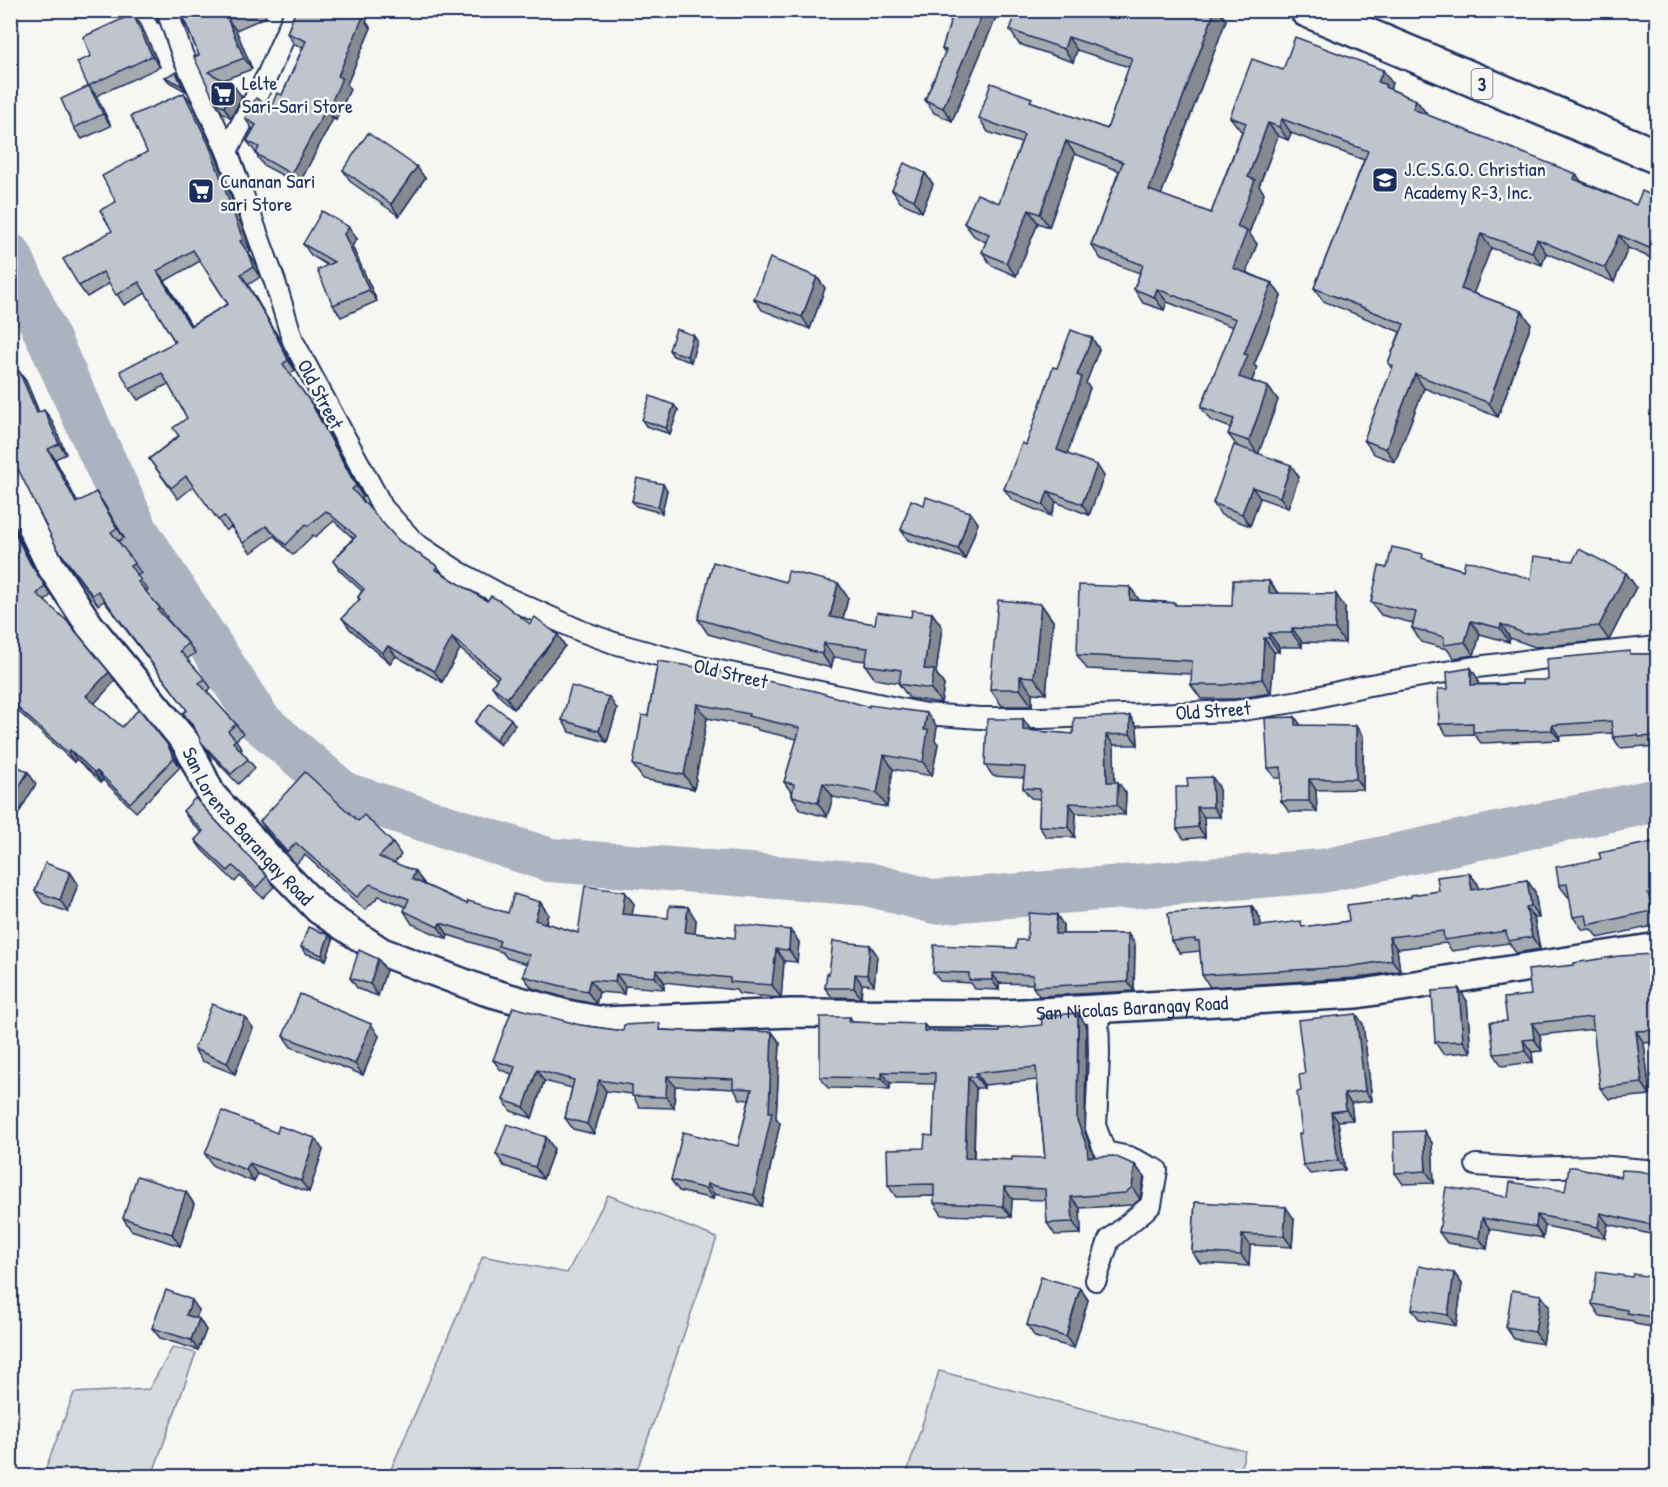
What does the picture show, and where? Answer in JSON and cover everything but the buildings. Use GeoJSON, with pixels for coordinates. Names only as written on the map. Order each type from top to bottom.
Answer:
{"type":"FeatureCollection","features":[{"type":"Feature","properties":{"kind":"highway","name":"3"},"geometry":{"type":"LineString","coordinates":[[1307,10],[1658,157]]}},
{"type":"Feature","properties":{"kind":"street","name":"Old Street"},"geometry":{"type":"LineString","coordinates":[[167,10],[182,54],[227,151],[275,282],[293,341],[383,508],[415,543],[459,572],[505,597],[615,643],[700,667],[925,714],[980,718],[1236,711],[1469,668],[1658,647]]}},
{"type":"Feature","properties":{"kind":"street"},"geometry":{"type":"LineString","coordinates":[[227,151],[267,76],[296,10]]}},
{"type":"Feature","properties":{"kind":"street","name":"San Lorenzo Barangay Road"},"geometry":{"type":"LineString","coordinates":[[10,483],[50,565],[90,626],[187,744],[211,794],[319,910],[382,952],[485,992],[566,1014],[603,1021]]}},
{"type":"Feature","properties":{"kind":"street","name":"San Nicolas Barangay Road"},"geometry":{"type":"LineString","coordinates":[[603,1021],[791,1012],[1005,1014],[1357,994],[1658,947]]}},
{"type":"Feature","properties":{"kind":"street"},"geometry":{"type":"LineString","coordinates":[[1096,1280],[1109,1240],[1151,1205],[1157,1170],[1130,1157],[1106,1152],[1100,1142],[1096,1128],[1098,1008]]}},
{"type":"Feature","properties":{"kind":"street"},"geometry":{"type":"LineString","coordinates":[[1476,1165],[1520,1168],[1597,1166],[1658,1171]]}},
{"type":"Feature","properties":{"kind":"shaded area"},"geometry":{"type":"Polygon","coordinates":[[[608,1195],[717,1238],[635,1476],[388,1476],[483,1256],[567,1273],[608,1195]]]}},
{"type":"Feature","properties":{"kind":"shaded area"},"geometry":{"type":"Polygon","coordinates":[[[173,1347],[196,1353],[153,1473],[159,1476],[43,1476],[74,1393],[149,1389],[173,1347]]]}},
{"type":"Feature","properties":{"kind":"shaded area"},"geometry":{"type":"Polygon","coordinates":[[[939,1371],[1245,1451],[1239,1476],[906,1476],[939,1371]]]}},
{"type":"Feature","properties":{"kind":"waterway"},"geometry":{"type":"LineString","coordinates":[[10,255],[137,532],[260,722],[344,794],[550,860],[868,884],[935,902],[1322,871],[1658,800]]}},
{"type":"Feature","properties":{"kind":"place","name":"Lelte Sari-Sari Store"},"geometry":{"type":"Point","coordinates":[223,94]}},
{"type":"Feature","properties":{"kind":"place","name":"J.C.S.G.O. Christian Academy R-3, Inc."},"geometry":{"type":"Point","coordinates":[1385,180]}},
{"type":"Feature","properties":{"kind":"place","name":"Cunanan Sari sari Store"},"geometry":{"type":"Point","coordinates":[201,191]}}]}
